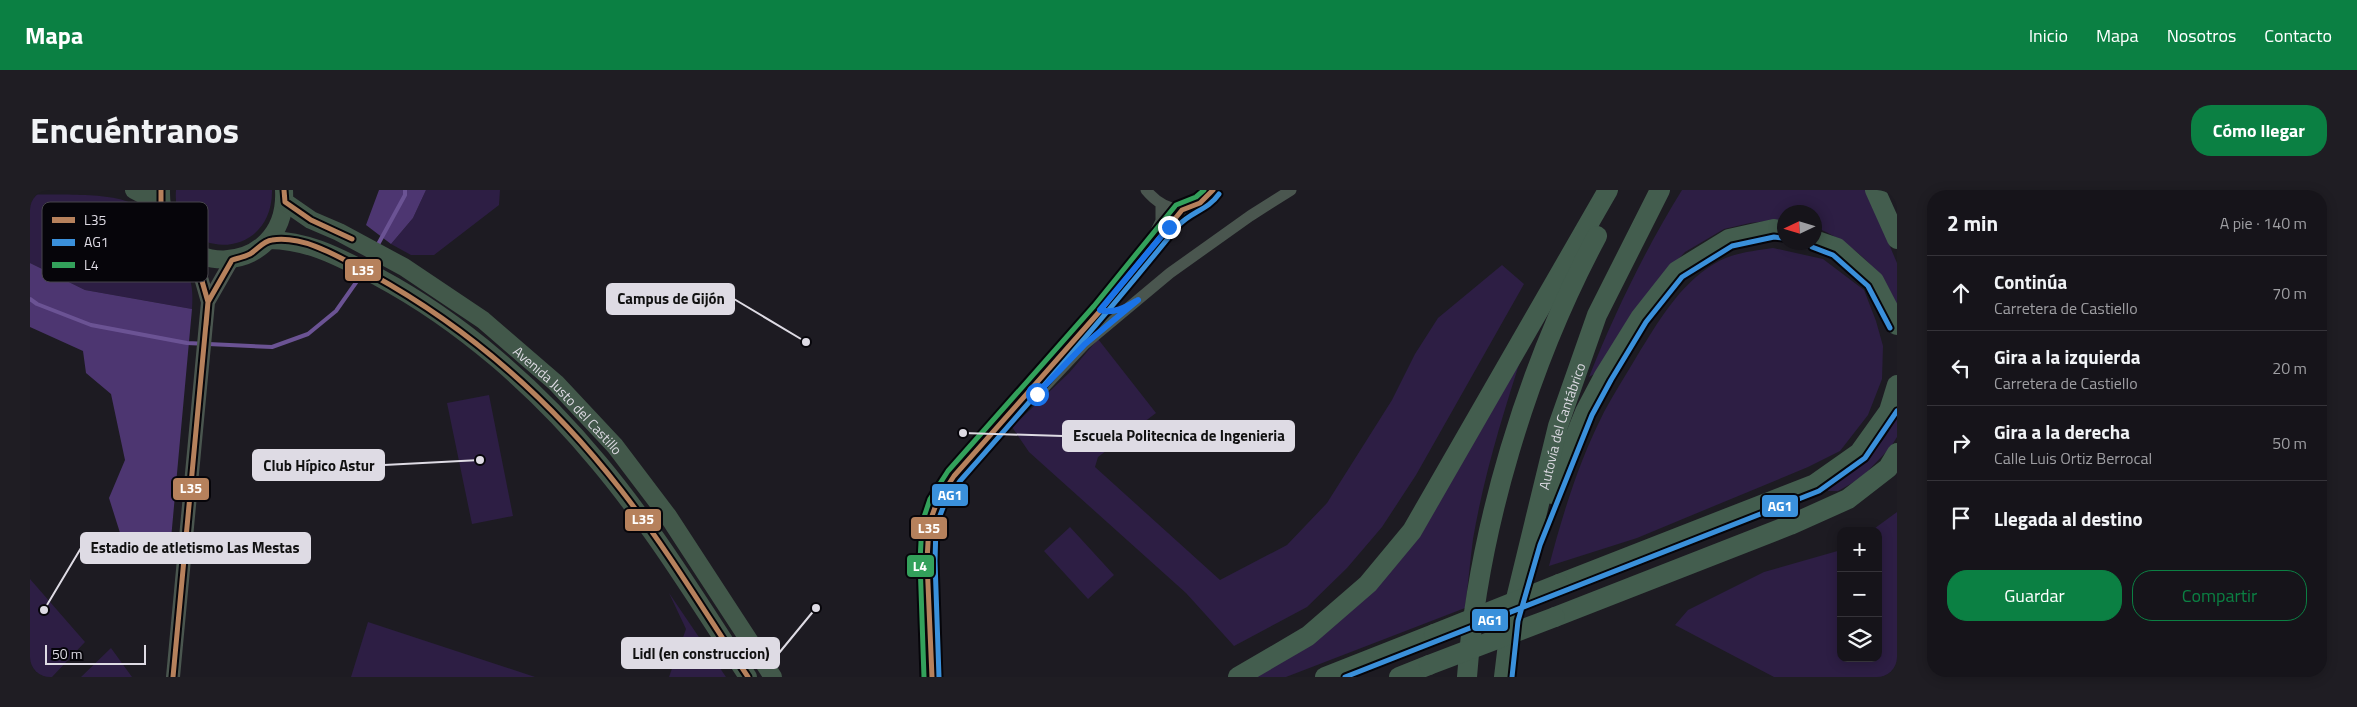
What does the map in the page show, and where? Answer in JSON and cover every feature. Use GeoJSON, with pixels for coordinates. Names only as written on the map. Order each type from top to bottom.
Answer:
{"type":"FeatureCollection","features":[{"type":"Feature","properties":{"kind":"highway"},"geometry":{"type":"LineString","coordinates":[[1238,677],[1308,636],[1368,584],[1412,531],[1608,190]]}},
{"type":"Feature","properties":{"kind":"highway"},"geometry":{"type":"LineString","coordinates":[[1467,677],[1476,597],[1514,434],[1548,340],[1581,265],[1621,190]]}},
{"type":"Feature","properties":{"kind":"highway","name":"Autovía del Cantábrico"},"geometry":{"type":"LineString","coordinates":[[1504,677],[1511,619],[1558,426],[1597,315],[1660,190]]}},
{"type":"Feature","properties":{"kind":"highway"},"geometry":{"type":"LineString","coordinates":[[1875,190],[1897,240]]}},
{"type":"Feature","properties":{"kind":"highway"},"geometry":{"type":"LineString","coordinates":[[1523,576],[1559,476],[1586,412],[1604,376],[1640,318],[1677,271],[1728,239],[1777,230]]}},
{"type":"Feature","properties":{"kind":"highway"},"geometry":{"type":"LineString","coordinates":[[1822,243],[1837,248],[1874,281],[1897,325]]}},
{"type":"Feature","properties":{"kind":"highway"},"geometry":{"type":"LineString","coordinates":[[1325,677],[1815,484],[1859,453],[1889,411],[1897,384]]}},
{"type":"Feature","properties":{"kind":"highway"},"geometry":{"type":"LineString","coordinates":[[1398,677],[1790,525],[1848,498],[1888,468],[1897,453]]}},
{"type":"Feature","properties":{"kind":"main road"},"geometry":{"type":"LineString","coordinates":[[134,190],[161,197]]}},
{"type":"Feature","properties":{"kind":"main road"},"geometry":{"type":"LineString","coordinates":[[208,258],[232,260],[248,255],[269,240],[280,224],[284,196]]}},
{"type":"Feature","properties":{"kind":"main road","name":"Avenida Justo del Castillo"},"geometry":{"type":"LineString","coordinates":[[284,196],[311,220],[339,232],[404,267],[483,320],[556,383],[615,446],[668,516],[773,677]]}},
{"type":"Feature","properties":{"kind":"main road","name":"Avenida Justo del Castillo"},"geometry":{"type":"LineString","coordinates":[[269,240],[290,240],[329,252],[396,287],[472,339],[542,400],[599,463],[651,531],[748,677]]}},
{"type":"Feature","properties":{"kind":"street"},"geometry":{"type":"LineString","coordinates":[[1146,190],[1162,206],[1182,210],[1195,207],[1209,196],[1213,190]]}},
{"type":"Feature","properties":{"kind":"street"},"geometry":{"type":"LineString","coordinates":[[1018,403],[1037,394],[1085,344],[1170,274],[1250,216],[1291,190]]}},
{"type":"Feature","properties":{"kind":"street"},"geometry":{"type":"LineString","coordinates":[[1138,264],[1161,221],[1162,206]]}},
{"type":"Feature","properties":{"kind":"street"},"geometry":{"type":"LineString","coordinates":[[932,677],[927,561],[929,524],[937,502],[954,476],[1100,310],[1182,210]]}},
{"type":"Feature","properties":{"kind":"street"},"geometry":{"type":"LineString","coordinates":[[208,305],[232,260]]}},
{"type":"Feature","properties":{"kind":"street"},"geometry":{"type":"LineString","coordinates":[[173,677],[208,305],[202,282]]}},
{"type":"Feature","properties":{"kind":"street"},"geometry":{"type":"LineString","coordinates":[[1100,310],[1109,312],[1120,310],[1138,300]]}},
{"type":"Feature","properties":{"kind":"shaded area"},"geometry":{"type":"Polygon","coordinates":[[[176,190],[272,190],[268,214],[257,232],[240,242],[222,245],[208,242],[208,202],[177,202],[176,190]]]}},
{"type":"Feature","properties":{"kind":"shaded area"},"geometry":{"type":"Polygon","coordinates":[[[379,190],[426,190],[413,218],[391,244],[366,225],[379,190]]]}},
{"type":"Feature","properties":{"kind":"shaded area"},"geometry":{"type":"Polygon","coordinates":[[[426,190],[500,190],[499,205],[434,255],[411,255],[391,244],[413,218],[426,190]]]}},
{"type":"Feature","properties":{"kind":"shaded area"},"geometry":{"type":"Polygon","coordinates":[[[1682,190],[1866,190],[1897,263],[1897,306],[1883,280],[1864,258],[1840,240],[1822,230],[1822,205],[1777,205],[1777,220],[1724,229],[1685,252],[1659,280],[1596,373],[1589,377],[1631,282],[1682,190]]]}},
{"type":"Feature","properties":{"kind":"shaded area"},"geometry":{"type":"Polygon","coordinates":[[[30,194],[89,195],[120,199],[127,202],[42,202],[42,269],[30,263],[30,194]]]}},
{"type":"Feature","properties":{"kind":"shaded area"},"geometry":{"type":"Polygon","coordinates":[[[1773,248],[1823,259],[1864,290],[1883,346],[1882,379],[1868,415],[1840,451],[1808,467],[1637,538],[1549,566],[1572,488],[1595,431],[1612,398],[1661,317],[1690,282],[1714,264],[1750,251],[1773,248]]]}},
{"type":"Feature","properties":{"kind":"shaded area"},"geometry":{"type":"Polygon","coordinates":[[[30,263],[42,269],[42,282],[69,282],[85,290],[192,309],[169,561],[127,555],[109,498],[125,460],[111,394],[86,373],[83,351],[30,327],[30,263]]]}},
{"type":"Feature","properties":{"kind":"shaded area"},"geometry":{"type":"Polygon","coordinates":[[[1502,265],[1524,284],[1416,475],[1382,527],[1347,568],[1307,607],[1234,646],[1186,593],[1029,452],[1012,427],[1069,373],[1098,339],[1156,413],[1098,457],[1095,467],[1220,580],[1287,545],[1327,503],[1392,400],[1415,354],[1438,318],[1502,265]]]}},
{"type":"Feature","properties":{"kind":"shaded area"},"geometry":{"type":"Polygon","coordinates":[[[69,282],[191,282],[192,309],[85,290],[69,282]]]}},
{"type":"Feature","properties":{"kind":"shaded area"},"geometry":{"type":"Polygon","coordinates":[[[1523,352],[1488,468],[1473,539],[1465,608],[1286,677],[1255,677],[1387,572],[1523,352]]]}},
{"type":"Feature","properties":{"kind":"shaded area"},"geometry":{"type":"Polygon","coordinates":[[[489,395],[513,516],[472,524],[447,403],[489,395]]]}},
{"type":"Feature","properties":{"kind":"shaded area"},"geometry":{"type":"Polygon","coordinates":[[[1897,416],[1897,437],[1890,448],[1861,478],[1838,491],[1828,491],[1834,482],[1861,463],[1877,448],[1897,416]]]}},
{"type":"Feature","properties":{"kind":"shaded area"},"geometry":{"type":"Polygon","coordinates":[[[1897,512],[1897,677],[1774,677],[1675,625],[1688,610],[1764,572],[1837,551],[1837,662],[1882,662],[1882,527],[1876,527],[1897,512]]]}},
{"type":"Feature","properties":{"kind":"shaded area"},"geometry":{"type":"Polygon","coordinates":[[[1070,527],[1114,575],[1088,599],[1044,551],[1070,527]]]}},
{"type":"Feature","properties":{"kind":"shaded area"},"geometry":{"type":"Polygon","coordinates":[[[30,579],[85,642],[52,677],[30,677],[30,579]]]}},
{"type":"Feature","properties":{"kind":"shaded area"},"geometry":{"type":"Polygon","coordinates":[[[669,593],[726,677],[669,677],[686,629],[669,593]]]}},
{"type":"Feature","properties":{"kind":"shaded area"},"geometry":{"type":"Polygon","coordinates":[[[368,622],[535,677],[351,677],[368,622]]]}},
{"type":"Feature","properties":{"kind":"shaded area"},"geometry":{"type":"Polygon","coordinates":[[[111,648],[132,677],[81,677],[111,648]]]}},
{"type":"Feature","properties":{"kind":"waterway"},"geometry":{"type":"LineString","coordinates":[[376,248],[405,195],[405,190]]}},
{"type":"Feature","properties":{"kind":"waterway"},"geometry":{"type":"LineString","coordinates":[[30,299],[37,304],[91,325],[187,343],[272,347],[308,334],[336,311],[362,274]]}},
{"type":"Feature","properties":{"kind":"transit line","name":"L35"},"geometry":{"type":"LineString","coordinates":[[161,190],[161,202]]}},
{"type":"Feature","properties":{"kind":"transit line","name":"L35"},"geometry":{"type":"LineString","coordinates":[[284,190],[285,202],[311,220],[352,239]]}},
{"type":"Feature","properties":{"kind":"transit line","name":"L4"},"geometry":{"type":"LineString","coordinates":[[924,677],[920,561],[922,523],[930,499],[948,471],[1094,306],[1176,205],[1196,197],[1204,190]]}},
{"type":"Feature","properties":{"kind":"transit line","name":"L35"},"geometry":{"type":"LineString","coordinates":[[932,677],[927,561],[929,524],[937,502],[954,476],[1100,311],[1182,210],[1200,203],[1213,190]]}},
{"type":"Feature","properties":{"kind":"transit line","name":"AG1"},"geometry":{"type":"LineString","coordinates":[[939,677],[935,561],[936,526],[944,505],[960,481],[1098,323],[1178,226],[1188,217],[1210,204],[1219,194]]}},
{"type":"Feature","properties":{"kind":"transit line","name":"AG1"},"geometry":{"type":"LineString","coordinates":[[1512,677],[1518,621],[1540,545],[1592,415],[1611,380],[1646,322],[1682,277],[1732,246],[1777,237]]}},
{"type":"Feature","properties":{"kind":"transit line","name":"L35"},"geometry":{"type":"LineString","coordinates":[[173,677],[208,302],[232,260],[250,254],[269,241],[285,239],[311,245],[336,255],[407,295],[475,343],[537,397],[567,426],[638,512],[748,677]]}},
{"type":"Feature","properties":{"kind":"transit line","name":"AG1"},"geometry":{"type":"LineString","coordinates":[[1820,250],[1833,255],[1868,286],[1890,328]]}},
{"type":"Feature","properties":{"kind":"transit line","name":"L35"},"geometry":{"type":"LineString","coordinates":[[202,282],[208,302],[206,325]]}},
{"type":"Feature","properties":{"kind":"transit line","name":"AG1"},"geometry":{"type":"LineString","coordinates":[[1345,677],[1819,491],[1865,458],[1897,411]]}},
{"type":"Feature","properties":{"kind":"place","name":"Campus de Gijón"},"geometry":{"type":"Point","coordinates":[806,342]}},
{"type":"Feature","properties":{"kind":"place","name":"Escuela Politecnica de Ingenieria"},"geometry":{"type":"Point","coordinates":[963,433]}},
{"type":"Feature","properties":{"kind":"place","name":"Club Hípico Astur"},"geometry":{"type":"Point","coordinates":[480,460]}},
{"type":"Feature","properties":{"kind":"place","name":"Lidl (en construccion)"},"geometry":{"type":"Point","coordinates":[816,608]}},
{"type":"Feature","properties":{"kind":"place","name":"Estadio de atletismo Las Mestas"},"geometry":{"type":"Point","coordinates":[44,610]}},
{"type":"Feature","properties":{"kind":"route"},"geometry":{"type":"LineString","coordinates":[[1037,394],[1085,344],[1138,300],[1120,310],[1109,312],[1100,310],[1169,227]]}}]}
